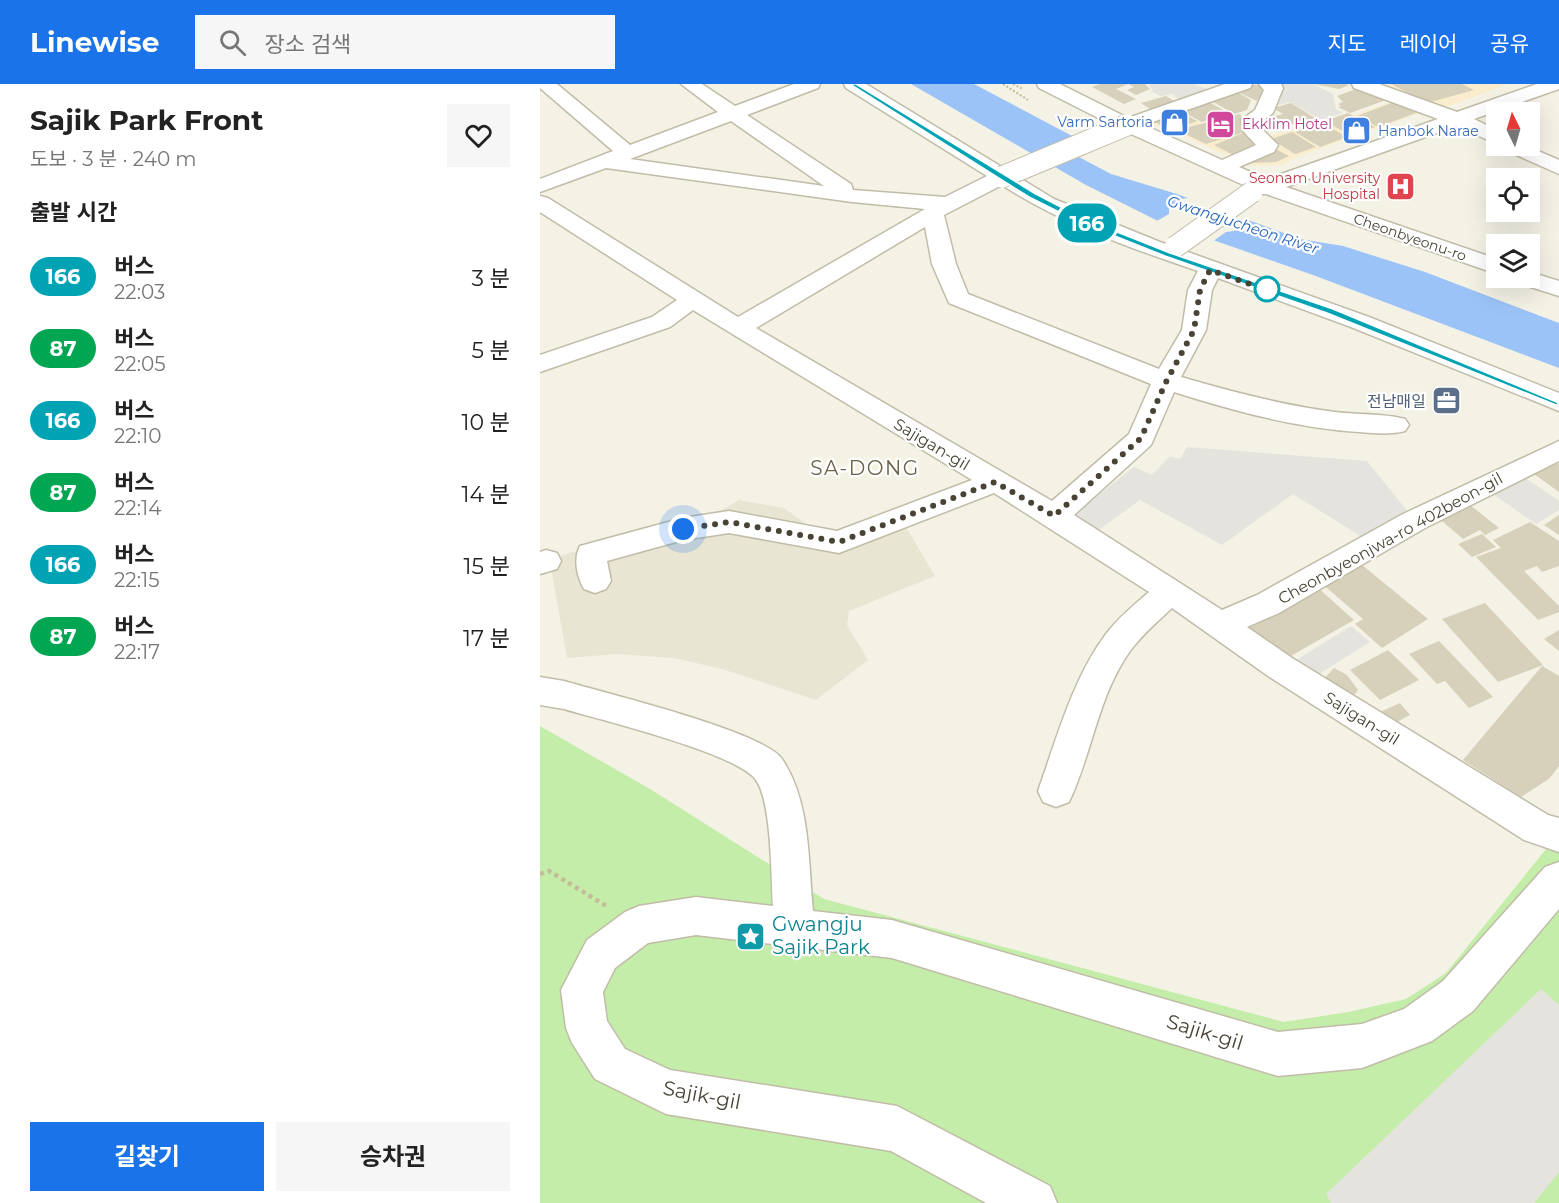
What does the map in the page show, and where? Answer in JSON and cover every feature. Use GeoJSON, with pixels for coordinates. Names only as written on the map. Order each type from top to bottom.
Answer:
{"type":"FeatureCollection","features":[{"type":"Feature","properties":{"kind":"street"},"geometry":{"type":"LineString","coordinates":[[546,84],[626,152]]}},
{"type":"Feature","properties":{"kind":"street"},"geometry":{"type":"LineString","coordinates":[[690,84],[852,195]]}},
{"type":"Feature","properties":{"kind":"street"},"geometry":{"type":"LineString","coordinates":[[540,186],[811,84]]}},
{"type":"Feature","properties":{"kind":"street"},"geometry":{"type":"LineString","coordinates":[[853,84],[1046,204],[1080,220],[1171,251],[1210,270],[1330,311],[1559,403]]}},
{"type":"Feature","properties":{"kind":"street"},"geometry":{"type":"LineString","coordinates":[[738,328],[941,209],[1002,177],[1127,125],[1187,96],[1243,84]]}},
{"type":"Feature","properties":{"kind":"street"},"geometry":{"type":"LineString","coordinates":[[1222,167],[1268,148],[1268,145],[1254,133],[1251,120],[1263,113],[1274,88],[1269,84]]}},
{"type":"Feature","properties":{"kind":"street"},"geometry":{"type":"LineString","coordinates":[[1361,84],[1456,119],[1486,133]]}},
{"type":"Feature","properties":{"kind":"street"},"geometry":{"type":"LineString","coordinates":[[1171,251],[1259,189],[1555,84]]}},
{"type":"Feature","properties":{"kind":"street","name":"Cheonbyeonu-ro"},"geometry":{"type":"LineString","coordinates":[[1054,85],[1127,125],[1222,167],[1259,189],[1486,263]]}},
{"type":"Feature","properties":{"kind":"street"},"geometry":{"type":"LineString","coordinates":[[1533,156],[1559,168]]}},
{"type":"Feature","properties":{"kind":"street"},"geometry":{"type":"LineString","coordinates":[[604,162],[765,182],[941,209]]}},
{"type":"Feature","properties":{"kind":"street","name":"Sajigan-gil"},"geometry":{"type":"LineString","coordinates":[[540,203],[692,300],[1054,516],[1171,591],[1280,667],[1537,828],[1559,835]]}},
{"type":"Feature","properties":{"kind":"street"},"geometry":{"type":"LineString","coordinates":[[941,209],[944,264],[958,298],[1166,382],[1257,409],[1358,425],[1395,425]]}},
{"type":"Feature","properties":{"kind":"street"},"geometry":{"type":"LineString","coordinates":[[1054,516],[1141,438],[1166,382],[1194,330],[1200,290],[1210,270]]}},
{"type":"Feature","properties":{"kind":"street"},"geometry":{"type":"LineString","coordinates":[[1540,283],[1559,289]]}},
{"type":"Feature","properties":{"kind":"street"},"geometry":{"type":"LineString","coordinates":[[540,364],[662,322],[692,300]]}},
{"type":"Feature","properties":{"kind":"street","name":"Cheonbyeonjwa-ro 402beon-gil"},"geometry":{"type":"LineString","coordinates":[[1220,625],[1268,604],[1414,521],[1559,450]]}},
{"type":"Feature","properties":{"kind":"street"},"geometry":{"type":"LineString","coordinates":[[595,581],[591,554],[683,529],[729,522],[839,542],[995,482]]}},
{"type":"Feature","properties":{"kind":"street"},"geometry":{"type":"LineString","coordinates":[[1056,790],[1096,684],[1112,652],[1130,628],[1171,591]]}},
{"type":"Feature","properties":{"kind":"street"},"geometry":{"type":"LineString","coordinates":[[540,691],[564,694],[722,742],[754,757],[769,769],[781,795],[785,815],[795,928]]}},
{"type":"Feature","properties":{"kind":"street","name":"Sajik-gil"},"geometry":{"type":"LineString","coordinates":[[1033,1203],[897,1129],[666,1092],[610,1064],[587,1028],[582,990],[601,954],[639,926],[696,916],[892,939],[1278,1054],[1362,1046],[1417,1026],[1458,996],[1559,880]]}},
{"type":"Feature","properties":{"kind":"path"},"geometry":{"type":"LineString","coordinates":[[540,874],[549,871],[639,926]]}},
{"type":"Feature","properties":{"kind":"shaded area"},"geometry":{"type":"Polygon","coordinates":[[[1194,84],[1209,90],[1180,100],[1172,94],[1160,96],[1151,91],[1153,90],[1149,85],[1194,84]]]}},
{"type":"Feature","properties":{"kind":"shaded area"},"geometry":{"type":"Polygon","coordinates":[[[1274,84],[1313,84],[1333,94],[1336,109],[1343,113],[1321,120],[1290,102],[1279,105],[1272,101],[1274,84]]]}},
{"type":"Feature","properties":{"kind":"shaded area"},"geometry":{"type":"Polygon","coordinates":[[[1366,84],[1508,84],[1441,109],[1366,84]]]}},
{"type":"Feature","properties":{"kind":"shaded area"},"geometry":{"type":"Polygon","coordinates":[[[1394,101],[1420,113],[1299,156],[1282,165],[1252,166],[1147,121],[1178,110],[1203,123],[1245,116],[1267,137],[1348,113],[1354,115],[1394,101]]]}},
{"type":"Feature","properties":{"kind":"shaded area"},"geometry":{"type":"Polygon","coordinates":[[[1187,447],[1367,461],[1409,513],[1362,537],[1293,494],[1222,545],[1140,500],[1093,534],[1070,517],[1134,467],[1152,475],[1170,456],[1180,459],[1187,447]]]}},
{"type":"Feature","properties":{"kind":"shaded area"},"geometry":{"type":"Polygon","coordinates":[[[1520,474],[1559,501],[1559,510],[1536,524],[1490,492],[1520,474]]]}},
{"type":"Feature","properties":{"kind":"shaded area"},"geometry":{"type":"Polygon","coordinates":[[[739,500],[784,508],[827,540],[893,513],[906,527],[935,576],[849,611],[847,625],[868,660],[816,700],[722,669],[674,658],[617,654],[567,658],[551,568],[558,556],[692,521],[718,512],[739,500]]]}},
{"type":"Feature","properties":{"kind":"shaded area"},"geometry":{"type":"Polygon","coordinates":[[[1351,626],[1370,642],[1311,679],[1293,662],[1351,626]]]}},
{"type":"Feature","properties":{"kind":"shaded area"},"geometry":{"type":"Polygon","coordinates":[[[1541,989],[1559,1005],[1559,1172],[1534,1203],[1331,1203],[1326,1194],[1541,989]]]}},
{"type":"Feature","properties":{"kind":"green space","name":"Gwangju Sajik Park"},"geometry":{"type":"Polygon","coordinates":[[[540,726],[650,789],[824,899],[1284,1022],[1348,1012],[1406,999],[1446,973],[1559,833],[1559,1203],[540,1203],[540,726]]]}},
{"type":"Feature","properties":{"kind":"water","name":"Gwangjucheon River"},"geometry":{"type":"Polygon","coordinates":[[[911,84],[974,84],[1074,137],[1077,156],[1111,174],[1177,194],[1300,239],[1343,246],[1425,272],[1559,323],[1559,368],[1313,275],[1156,220],[1086,185],[911,84]]]}},
{"type":"Feature","properties":{"kind":"pier"},"geometry":{"type":"Polygon","coordinates":[[[1193,197],[1246,216],[1247,222],[1212,242],[1155,222],[1169,214],[1169,209],[1181,199],[1193,197]]]}},
{"type":"Feature","properties":{"kind":"building"},"geometry":{"type":"Polygon","coordinates":[[[1100,84],[1128,84],[1116,89],[1136,99],[1124,104],[1092,87],[1100,84]]]}},
{"type":"Feature","properties":{"kind":"building"},"geometry":{"type":"Polygon","coordinates":[[[1128,84],[1145,84],[1150,89],[1136,95],[1127,90],[1134,87],[1128,84]]]}},
{"type":"Feature","properties":{"kind":"building"},"geometry":{"type":"Polygon","coordinates":[[[1249,84],[1267,86],[1257,101],[1234,90],[1249,84]]]}},
{"type":"Feature","properties":{"kind":"building"},"geometry":{"type":"Polygon","coordinates":[[[1314,84],[1346,84],[1349,85],[1339,89],[1314,84]]]}},
{"type":"Feature","properties":{"kind":"building"},"geometry":{"type":"Polygon","coordinates":[[[1391,84],[1462,84],[1474,90],[1427,103],[1391,84]]]}},
{"type":"Feature","properties":{"kind":"building"},"geometry":{"type":"Polygon","coordinates":[[[1361,87],[1386,100],[1350,113],[1338,107],[1341,106],[1338,104],[1343,102],[1337,96],[1361,87]]]}},
{"type":"Feature","properties":{"kind":"building"},"geometry":{"type":"Polygon","coordinates":[[[1237,92],[1251,100],[1247,110],[1234,114],[1210,100],[1237,92]]]}},
{"type":"Feature","properties":{"kind":"building"},"geometry":{"type":"Polygon","coordinates":[[[1166,96],[1177,103],[1153,111],[1141,103],[1166,96]]]}},
{"type":"Feature","properties":{"kind":"building"},"geometry":{"type":"Polygon","coordinates":[[[1207,101],[1227,112],[1202,122],[1181,111],[1207,101]]]}},
{"type":"Feature","properties":{"kind":"building"},"geometry":{"type":"Polygon","coordinates":[[[1394,102],[1416,113],[1378,127],[1357,116],[1394,102]]]}},
{"type":"Feature","properties":{"kind":"building","name":"Ekklim Hotel"},"geometry":{"type":"Polygon","coordinates":[[[1291,103],[1315,118],[1265,132],[1254,125],[1268,121],[1264,119],[1283,114],[1273,108],[1291,103]]]}},
{"type":"Feature","properties":{"kind":"building"},"geometry":{"type":"Polygon","coordinates":[[[1178,111],[1197,121],[1172,131],[1153,121],[1178,111]]]}},
{"type":"Feature","properties":{"kind":"building"},"geometry":{"type":"Polygon","coordinates":[[[1348,113],[1375,127],[1351,136],[1325,121],[1348,113]]]}},
{"type":"Feature","properties":{"kind":"building","name":"Ekklim Hotel"},"geometry":{"type":"Polygon","coordinates":[[[1240,114],[1251,130],[1206,144],[1177,130],[1240,114]]]}},
{"type":"Feature","properties":{"kind":"building"},"geometry":{"type":"Polygon","coordinates":[[[1322,123],[1347,137],[1320,147],[1295,132],[1322,123]]]}},
{"type":"Feature","properties":{"kind":"building"},"geometry":{"type":"Polygon","coordinates":[[[1292,132],[1316,147],[1295,154],[1271,139],[1292,132]]]}},
{"type":"Feature","properties":{"kind":"building"},"geometry":{"type":"Polygon","coordinates":[[[1243,133],[1266,145],[1237,157],[1214,145],[1243,133]]]}},
{"type":"Feature","properties":{"kind":"building"},"geometry":{"type":"Polygon","coordinates":[[[1272,147],[1289,156],[1276,162],[1249,163],[1272,147]]]}},
{"type":"Feature","properties":{"kind":"building"},"geometry":{"type":"Polygon","coordinates":[[[1539,463],[1559,464],[1559,492],[1527,469],[1539,463]]]}},
{"type":"Feature","properties":{"kind":"building"},"geometry":{"type":"Polygon","coordinates":[[[1465,501],[1499,528],[1485,535],[1480,530],[1463,539],[1435,515],[1465,501]]]}},
{"type":"Feature","properties":{"kind":"building"},"geometry":{"type":"Polygon","coordinates":[[[1559,515],[1559,535],[1544,525],[1559,515]]]}},
{"type":"Feature","properties":{"kind":"building"},"geometry":{"type":"Polygon","coordinates":[[[1530,522],[1559,541],[1559,566],[1542,572],[1537,566],[1524,571],[1559,606],[1559,612],[1538,620],[1476,557],[1501,548],[1493,540],[1530,522]]]}},
{"type":"Feature","properties":{"kind":"building"},"geometry":{"type":"Polygon","coordinates":[[[1482,534],[1496,547],[1472,557],[1458,544],[1482,534]]]}},
{"type":"Feature","properties":{"kind":"building"},"geometry":{"type":"Polygon","coordinates":[[[1356,560],[1428,619],[1382,648],[1355,624],[1363,619],[1320,582],[1356,560]]]}},
{"type":"Feature","properties":{"kind":"building"},"geometry":{"type":"Polygon","coordinates":[[[1317,587],[1354,620],[1282,661],[1241,621],[1317,587]]]}},
{"type":"Feature","properties":{"kind":"building"},"geometry":{"type":"Polygon","coordinates":[[[1485,603],[1543,665],[1498,682],[1442,619],[1485,603]]]}},
{"type":"Feature","properties":{"kind":"building"},"geometry":{"type":"Polygon","coordinates":[[[1559,630],[1559,651],[1544,639],[1559,630]]]}},
{"type":"Feature","properties":{"kind":"building"},"geometry":{"type":"Polygon","coordinates":[[[1439,641],[1493,697],[1469,708],[1445,681],[1437,684],[1409,654],[1439,641]]]}},
{"type":"Feature","properties":{"kind":"building"},"geometry":{"type":"Polygon","coordinates":[[[1388,650],[1419,680],[1380,700],[1350,670],[1388,650]]]}},
{"type":"Feature","properties":{"kind":"building"},"geometry":{"type":"Polygon","coordinates":[[[1542,666],[1559,676],[1559,766],[1549,779],[1521,797],[1463,760],[1542,666]]]}},
{"type":"Feature","properties":{"kind":"building"},"geometry":{"type":"Polygon","coordinates":[[[1334,668],[1347,675],[1358,690],[1352,698],[1322,681],[1334,668]]]}},
{"type":"Feature","properties":{"kind":"building"},"geometry":{"type":"Polygon","coordinates":[[[1400,703],[1410,715],[1391,725],[1380,712],[1400,703]]]}},
{"type":"Feature","properties":{"kind":"bus line","name":"166"},"geometry":{"type":"LineString","coordinates":[[853,84],[1046,204],[1080,220],[1167,255],[1330,311],[1559,403]]}},
{"type":"Feature","properties":{"kind":"place","name":"Varm Sartoria"},"geometry":{"type":"Point","coordinates":[1174,122]}},
{"type":"Feature","properties":{"kind":"place","name":"Ekklim Hotel"},"geometry":{"type":"Point","coordinates":[1221,124]}},
{"type":"Feature","properties":{"kind":"place","name":"Hanbok Narae"},"geometry":{"type":"Point","coordinates":[1357,131]}},
{"type":"Feature","properties":{"kind":"place","name":"Seonam University Hospital"},"geometry":{"type":"Point","coordinates":[1401,186]}},
{"type":"Feature","properties":{"kind":"place","name":"전남매일"},"geometry":{"type":"Point","coordinates":[1447,401]}},
{"type":"Feature","properties":{"kind":"place","name":"Gwangju Sajik Park"},"geometry":{"type":"Point","coordinates":[751,936]}},
{"type":"Feature","properties":{"kind":"district","name":"SA-DONG"},"geometry":{"type":"Point","coordinates":[865,468]}},
{"type":"Feature","properties":{"kind":"route"},"geometry":{"type":"LineString","coordinates":[[683,529],[729,522],[839,542],[995,482],[1054,516],[1141,438],[1166,382],[1194,330],[1200,290],[1210,270],[1270,291],[1267,289]]}}]}
